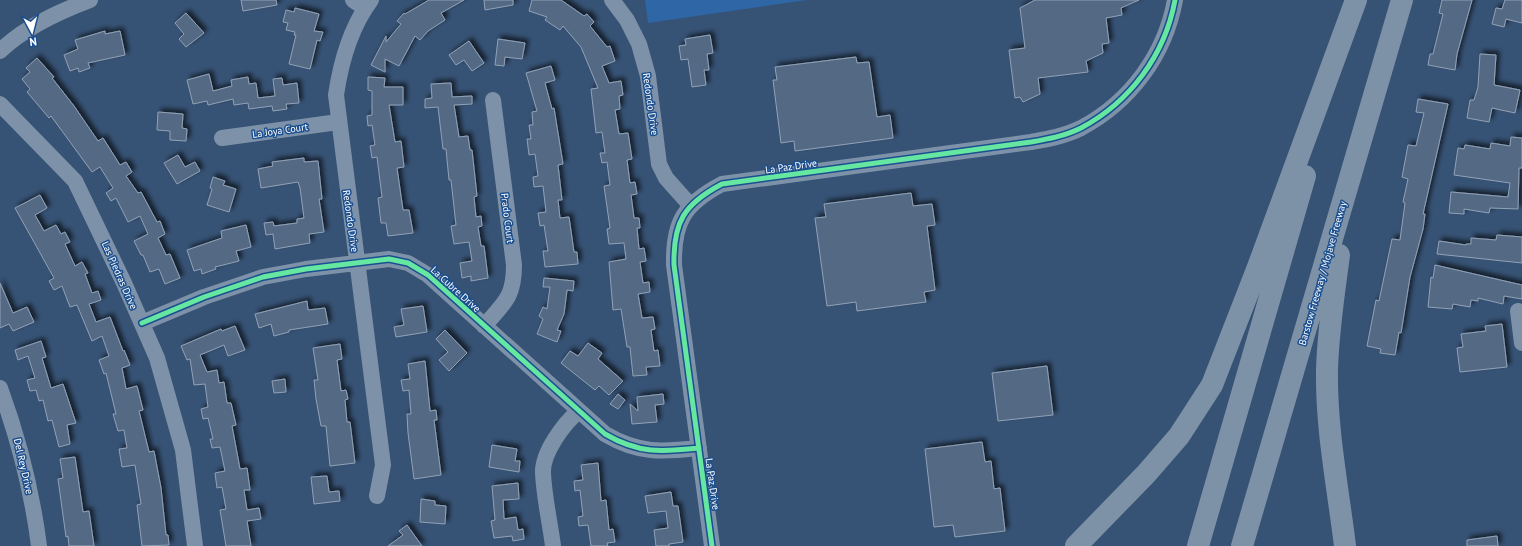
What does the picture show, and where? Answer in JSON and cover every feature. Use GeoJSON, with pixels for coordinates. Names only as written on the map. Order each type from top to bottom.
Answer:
{"type":"FeatureCollection","features":[{"type":"Feature","properties":{"kind":"highway"},"geometry":{"type":"LineString","coordinates":[[1076,546],[1146,474],[1179,436],[1212,385],[1258,267],[1356,0]]}},
{"type":"Feature","properties":{"kind":"highway"},"geometry":{"type":"LineString","coordinates":[[1198,546],[1356,0]]}},
{"type":"Feature","properties":{"kind":"highway","name":"Barstow Freeway / Mojave Freeway"},"geometry":{"type":"LineString","coordinates":[[1242,546],[1402,0]]}},
{"type":"Feature","properties":{"kind":"highway"},"geometry":{"type":"LineString","coordinates":[[1345,546],[1328,409],[1327,371],[1328,334],[1349,182]]}},
{"type":"Feature","properties":{"kind":"street"},"geometry":{"type":"LineString","coordinates":[[0,51],[29,29],[50,17],[90,0]]}},
{"type":"Feature","properties":{"kind":"street","name":"Redondo Drive"},"geometry":{"type":"LineString","coordinates":[[612,0],[627,20],[639,44],[648,76],[659,164],[666,178],[690,205]]}},
{"type":"Feature","properties":{"kind":"street","name":"La Paz Drive"},"geometry":{"type":"LineString","coordinates":[[712,546],[674,265],[673,244],[679,224],[690,205],[706,193],[722,184],[1031,142],[1056,137],[1080,128],[1110,108],[1139,81],[1157,52],[1172,15],[1174,0]]}},
{"type":"Feature","properties":{"kind":"street","name":"Redondo Drive"},"geometry":{"type":"LineString","coordinates":[[363,3],[340,63],[336,95],[338,122],[383,465],[377,496]]}},
{"type":"Feature","properties":{"kind":"street","name":"Prado Court"},"geometry":{"type":"LineString","coordinates":[[484,326],[508,299],[514,284],[514,265],[493,100]]}},
{"type":"Feature","properties":{"kind":"street","name":"Las Piedras Drive"},"geometry":{"type":"LineString","coordinates":[[0,104],[75,181],[142,323],[157,358],[183,450],[196,546]]}},
{"type":"Feature","properties":{"kind":"street","name":"La Joya Court"},"geometry":{"type":"LineString","coordinates":[[222,138],[338,122]]}},
{"type":"Feature","properties":{"kind":"street","name":"La Cubre Drive"},"geometry":{"type":"LineString","coordinates":[[142,323],[204,297],[263,277],[306,269],[389,259],[408,263],[428,275],[605,434],[620,443],[651,451],[699,448]]}},
{"type":"Feature","properties":{"kind":"street"},"geometry":{"type":"LineString","coordinates":[[1518,311],[1522,343]]}},
{"type":"Feature","properties":{"kind":"street","name":"Del Rey Drive"},"geometry":{"type":"LineString","coordinates":[[0,388],[16,430],[29,485],[38,546]]}},
{"type":"Feature","properties":{"kind":"street"},"geometry":{"type":"LineString","coordinates":[[553,546],[543,472],[546,458],[554,441],[570,419],[579,411]]}},
{"type":"Feature","properties":{"kind":"shaded area"},"geometry":{"type":"Polygon","coordinates":[[[645,0],[807,0],[648,23],[645,0]]]}},
{"type":"Feature","properties":{"kind":"building"},"geometry":{"type":"Polygon","coordinates":[[[241,0],[276,0],[277,5],[243,11],[241,0]]]}},
{"type":"Feature","properties":{"kind":"building"},"geometry":{"type":"Polygon","coordinates":[[[429,0],[464,0],[441,13],[445,20],[428,31],[420,40],[415,36],[399,66],[385,59],[385,72],[371,65],[386,36],[386,42],[401,24],[397,21],[404,13],[405,14],[429,0]]]}},
{"type":"Feature","properties":{"kind":"building"},"geometry":{"type":"Polygon","coordinates":[[[484,0],[513,0],[513,5],[485,10],[484,0]]]}},
{"type":"Feature","properties":{"kind":"building"},"geometry":{"type":"Polygon","coordinates":[[[532,0],[561,0],[584,16],[587,14],[594,22],[590,26],[607,47],[610,46],[615,61],[602,66],[609,83],[621,81],[623,95],[619,96],[620,109],[615,110],[619,134],[628,133],[632,159],[627,160],[630,183],[635,182],[637,194],[631,195],[634,218],[639,218],[640,228],[637,228],[639,249],[644,248],[646,261],[640,262],[643,283],[649,282],[650,292],[638,294],[642,318],[653,317],[655,329],[651,330],[654,351],[658,350],[660,366],[646,367],[647,375],[633,376],[630,347],[627,347],[621,309],[613,310],[609,262],[626,259],[624,243],[609,244],[607,229],[610,228],[604,186],[610,185],[607,162],[602,163],[600,153],[605,153],[602,132],[596,133],[591,89],[598,88],[581,47],[563,26],[560,30],[545,20],[547,17],[529,11],[532,0]]]}},
{"type":"Feature","properties":{"kind":"building"},"geometry":{"type":"Polygon","coordinates":[[[1035,0],[1139,0],[1121,8],[1122,15],[1106,18],[1109,43],[1102,44],[1103,53],[1086,61],[1088,72],[1038,78],[1040,94],[1023,102],[1020,97],[1015,98],[1009,50],[1025,48],[1020,8],[1035,0]]]}},
{"type":"Feature","properties":{"kind":"building"},"geometry":{"type":"Polygon","coordinates":[[[1442,0],[1472,0],[1457,54],[1455,70],[1428,65],[1430,54],[1433,54],[1443,14],[1439,13],[1442,0]]]}},
{"type":"Feature","properties":{"kind":"building"},"geometry":{"type":"Polygon","coordinates":[[[1505,0],[1522,0],[1522,23],[1506,19],[1504,27],[1492,24],[1496,8],[1502,9],[1505,0]]]}},
{"type":"Feature","properties":{"kind":"building"},"geometry":{"type":"Polygon","coordinates":[[[295,8],[319,14],[314,31],[323,32],[320,41],[317,40],[310,69],[289,64],[296,35],[294,35],[295,32],[286,30],[288,23],[283,22],[286,10],[294,12],[295,8]]]}},
{"type":"Feature","properties":{"kind":"building"},"geometry":{"type":"Polygon","coordinates":[[[186,13],[204,33],[186,47],[179,39],[184,34],[175,23],[186,13]]]}},
{"type":"Feature","properties":{"kind":"building"},"geometry":{"type":"Polygon","coordinates":[[[105,31],[105,34],[120,31],[125,55],[88,63],[90,68],[79,72],[78,68],[70,71],[64,55],[78,49],[75,40],[105,31]]]}},
{"type":"Feature","properties":{"kind":"building"},"geometry":{"type":"Polygon","coordinates":[[[710,35],[713,53],[707,54],[709,70],[704,70],[706,85],[692,87],[688,59],[681,60],[679,46],[686,45],[685,39],[710,35]]]}},
{"type":"Feature","properties":{"kind":"building"},"geometry":{"type":"Polygon","coordinates":[[[498,39],[525,43],[522,59],[505,57],[504,66],[495,65],[498,39]]]}},
{"type":"Feature","properties":{"kind":"building"},"geometry":{"type":"Polygon","coordinates":[[[469,41],[484,63],[472,71],[464,60],[456,65],[449,55],[469,41]]]}},
{"type":"Feature","properties":{"kind":"building"},"geometry":{"type":"Polygon","coordinates":[[[1480,54],[1496,55],[1494,85],[1520,90],[1515,113],[1492,108],[1489,122],[1467,118],[1470,100],[1474,100],[1478,87],[1480,54]]]}},
{"type":"Feature","properties":{"kind":"building"},"geometry":{"type":"Polygon","coordinates":[[[856,57],[857,63],[869,62],[877,117],[890,115],[893,138],[795,151],[794,141],[781,143],[773,80],[777,80],[775,67],[856,57]]]}},
{"type":"Feature","properties":{"kind":"building"},"geometry":{"type":"Polygon","coordinates":[[[37,58],[54,77],[52,78],[74,106],[98,141],[103,138],[120,165],[126,162],[132,172],[126,176],[138,193],[141,192],[157,222],[160,221],[165,234],[158,238],[166,255],[170,254],[180,278],[165,284],[159,269],[150,272],[143,255],[141,255],[134,241],[148,234],[140,216],[128,222],[116,198],[111,201],[106,193],[113,188],[100,167],[92,172],[51,116],[49,118],[27,92],[30,89],[22,79],[30,72],[26,68],[37,58]]]}},
{"type":"Feature","properties":{"kind":"building"},"geometry":{"type":"Polygon","coordinates":[[[551,66],[555,80],[545,83],[552,109],[554,108],[563,164],[558,165],[562,200],[558,200],[560,218],[569,217],[574,252],[577,252],[578,264],[545,267],[543,251],[548,251],[544,225],[540,226],[538,213],[546,212],[543,186],[534,187],[533,177],[538,176],[535,154],[529,155],[527,139],[531,139],[529,125],[533,125],[532,112],[537,111],[526,73],[551,66]]]}},
{"type":"Feature","properties":{"kind":"building"},"geometry":{"type":"Polygon","coordinates":[[[209,74],[213,91],[232,86],[231,80],[248,77],[249,84],[256,83],[258,98],[275,96],[273,79],[282,78],[283,85],[297,83],[299,103],[286,104],[287,109],[273,111],[272,106],[249,109],[248,103],[234,105],[233,99],[208,105],[207,101],[193,104],[187,80],[209,74]]]}},
{"type":"Feature","properties":{"kind":"building"},"geometry":{"type":"Polygon","coordinates":[[[368,77],[385,78],[384,87],[403,87],[403,105],[389,105],[395,142],[401,141],[404,167],[397,168],[403,210],[409,210],[413,233],[388,236],[386,223],[381,223],[378,198],[382,197],[377,157],[372,158],[370,146],[375,145],[372,125],[368,126],[367,116],[372,115],[372,91],[368,90],[368,77]]]}},
{"type":"Feature","properties":{"kind":"building"},"geometry":{"type":"Polygon","coordinates":[[[451,83],[452,97],[472,96],[472,104],[454,105],[459,137],[468,136],[470,150],[472,150],[477,196],[474,197],[476,217],[481,216],[482,226],[478,227],[481,246],[484,246],[488,278],[471,281],[471,276],[462,278],[460,263],[472,261],[469,242],[454,244],[451,226],[456,225],[451,180],[449,180],[446,149],[443,149],[438,107],[425,108],[425,99],[432,98],[431,84],[451,83]]]}},
{"type":"Feature","properties":{"kind":"building"},"geometry":{"type":"Polygon","coordinates":[[[1418,99],[1448,104],[1423,214],[1425,214],[1423,229],[1410,277],[1401,333],[1399,332],[1395,355],[1380,353],[1381,349],[1367,346],[1376,300],[1379,301],[1392,239],[1400,240],[1405,203],[1403,202],[1408,179],[1402,177],[1408,145],[1416,146],[1424,113],[1416,112],[1418,99]]]}},
{"type":"Feature","properties":{"kind":"building"},"geometry":{"type":"Polygon","coordinates":[[[158,112],[183,114],[182,128],[187,129],[186,141],[170,140],[170,131],[157,130],[158,112]]]}},
{"type":"Feature","properties":{"kind":"building"},"geometry":{"type":"Polygon","coordinates":[[[1511,137],[1522,138],[1522,168],[1519,168],[1518,209],[1490,208],[1489,213],[1464,209],[1464,214],[1449,213],[1451,192],[1508,197],[1510,183],[1454,175],[1458,148],[1464,149],[1465,145],[1490,149],[1491,143],[1510,146],[1511,137]]]}},
{"type":"Feature","properties":{"kind":"building"},"geometry":{"type":"Polygon","coordinates":[[[178,155],[185,167],[195,162],[200,171],[177,184],[164,163],[178,155]]]}},
{"type":"Feature","properties":{"kind":"building"},"geometry":{"type":"Polygon","coordinates":[[[304,158],[304,162],[318,161],[322,199],[319,199],[324,232],[309,234],[310,243],[275,249],[273,234],[266,235],[264,223],[273,222],[274,226],[297,223],[297,219],[304,218],[300,188],[298,182],[261,188],[258,169],[273,166],[272,162],[304,158]]]}},
{"type":"Feature","properties":{"kind":"building"},"geometry":{"type":"Polygon","coordinates":[[[213,177],[225,181],[223,185],[236,189],[229,212],[207,205],[212,189],[210,188],[213,177]]]}},
{"type":"Feature","properties":{"kind":"building"},"geometry":{"type":"Polygon","coordinates":[[[911,193],[913,206],[932,204],[935,225],[927,226],[935,290],[924,292],[926,302],[857,311],[856,302],[827,306],[815,218],[826,217],[824,204],[911,193]]]}},
{"type":"Feature","properties":{"kind":"building"},"geometry":{"type":"Polygon","coordinates":[[[40,195],[47,208],[35,215],[44,231],[56,225],[61,234],[65,232],[70,242],[65,244],[75,266],[82,262],[88,273],[85,274],[92,293],[98,291],[101,300],[89,304],[96,322],[110,317],[130,365],[122,368],[126,389],[137,386],[143,410],[139,411],[149,452],[154,451],[161,488],[166,535],[168,535],[169,545],[142,546],[137,505],[141,504],[135,465],[122,467],[119,449],[127,448],[124,430],[118,431],[113,414],[116,414],[106,373],[104,374],[99,360],[109,356],[102,336],[92,341],[77,305],[70,307],[62,286],[54,290],[49,281],[54,278],[15,208],[40,195]]]}},
{"type":"Feature","properties":{"kind":"building"},"geometry":{"type":"Polygon","coordinates":[[[246,225],[251,247],[236,251],[239,261],[215,267],[216,269],[202,274],[201,269],[194,271],[187,250],[222,238],[221,231],[246,225]]]}},
{"type":"Feature","properties":{"kind":"building"},"geometry":{"type":"Polygon","coordinates":[[[1497,235],[1522,237],[1522,263],[1437,254],[1439,241],[1466,245],[1471,244],[1471,238],[1496,240],[1497,235]]]}},
{"type":"Feature","properties":{"kind":"building"},"geometry":{"type":"Polygon","coordinates":[[[1435,265],[1522,285],[1522,299],[1504,296],[1503,304],[1478,298],[1478,301],[1471,300],[1470,307],[1453,304],[1452,309],[1428,307],[1431,277],[1433,278],[1435,265]]]}},
{"type":"Feature","properties":{"kind":"building"},"geometry":{"type":"Polygon","coordinates":[[[544,278],[574,281],[573,291],[567,290],[564,314],[557,330],[561,331],[557,342],[537,334],[543,319],[539,316],[543,307],[547,309],[550,287],[543,287],[544,278]]]}},
{"type":"Feature","properties":{"kind":"building"},"geometry":{"type":"Polygon","coordinates":[[[0,283],[13,313],[27,307],[34,322],[13,331],[9,324],[0,328],[0,283]]]}},
{"type":"Feature","properties":{"kind":"building"},"geometry":{"type":"Polygon","coordinates":[[[307,301],[308,310],[325,308],[328,324],[289,330],[289,332],[274,336],[271,324],[259,328],[255,314],[307,301]]]}},
{"type":"Feature","properties":{"kind":"building"},"geometry":{"type":"Polygon","coordinates":[[[423,306],[427,332],[396,337],[394,327],[404,325],[401,309],[423,306]]]}},
{"type":"Feature","properties":{"kind":"building"},"geometry":{"type":"Polygon","coordinates":[[[1502,324],[1507,367],[1460,372],[1457,348],[1463,347],[1461,334],[1486,331],[1485,326],[1502,324]]]}},
{"type":"Feature","properties":{"kind":"building"},"geometry":{"type":"Polygon","coordinates":[[[235,326],[245,350],[228,356],[224,345],[200,355],[207,372],[217,370],[219,383],[224,382],[227,403],[231,403],[236,425],[232,426],[240,469],[247,468],[250,490],[244,490],[247,510],[259,508],[261,519],[247,521],[251,546],[226,546],[220,510],[226,509],[222,487],[217,488],[215,473],[225,471],[220,447],[212,448],[210,439],[213,439],[208,418],[203,419],[201,409],[208,407],[205,384],[194,385],[190,359],[187,360],[181,346],[221,329],[222,331],[235,326]]]}},
{"type":"Feature","properties":{"kind":"building"},"geometry":{"type":"Polygon","coordinates":[[[445,330],[467,353],[449,371],[439,360],[448,352],[436,339],[445,330]]]}},
{"type":"Feature","properties":{"kind":"building"},"geometry":{"type":"Polygon","coordinates":[[[41,341],[46,357],[42,358],[51,388],[63,384],[76,423],[67,425],[70,444],[59,447],[52,420],[48,421],[43,400],[39,401],[36,390],[30,391],[27,380],[35,378],[28,356],[18,360],[15,350],[41,341]]]}},
{"type":"Feature","properties":{"kind":"building"},"geometry":{"type":"Polygon","coordinates":[[[588,343],[602,353],[598,359],[623,381],[609,395],[599,386],[595,390],[561,363],[570,351],[578,356],[588,343]]]}},
{"type":"Feature","properties":{"kind":"building"},"geometry":{"type":"Polygon","coordinates":[[[340,344],[342,359],[337,360],[341,391],[346,390],[348,399],[345,400],[347,422],[350,422],[355,463],[330,466],[326,426],[321,426],[316,399],[314,380],[318,380],[313,348],[340,344]]]}},
{"type":"Feature","properties":{"kind":"building"},"geometry":{"type":"Polygon","coordinates":[[[425,361],[430,411],[436,410],[437,420],[434,420],[441,475],[414,479],[408,433],[407,414],[411,414],[409,390],[403,391],[401,380],[410,379],[408,364],[425,361]]]}},
{"type":"Feature","properties":{"kind":"building"},"geometry":{"type":"Polygon","coordinates":[[[1047,366],[1053,415],[998,421],[992,373],[1047,366]]]}},
{"type":"Feature","properties":{"kind":"building"},"geometry":{"type":"Polygon","coordinates":[[[285,379],[286,392],[274,393],[272,381],[285,379]]]}},
{"type":"Feature","properties":{"kind":"building"},"geometry":{"type":"Polygon","coordinates":[[[618,394],[625,400],[618,409],[610,404],[618,394]]]}},
{"type":"Feature","properties":{"kind":"building"},"geometry":{"type":"Polygon","coordinates":[[[663,394],[664,404],[655,405],[657,422],[632,424],[630,404],[638,411],[637,397],[663,394]]]}},
{"type":"Feature","properties":{"kind":"building"},"geometry":{"type":"Polygon","coordinates":[[[982,442],[985,462],[991,461],[994,489],[1000,488],[1005,531],[955,537],[953,525],[934,527],[925,449],[982,442]]]}},
{"type":"Feature","properties":{"kind":"building"},"geometry":{"type":"Polygon","coordinates":[[[492,445],[517,449],[515,461],[520,461],[519,472],[489,467],[492,445]]]}},
{"type":"Feature","properties":{"kind":"building"},"geometry":{"type":"Polygon","coordinates":[[[75,457],[83,512],[89,511],[94,546],[69,546],[68,536],[66,537],[58,479],[63,478],[60,459],[75,457]]]}},
{"type":"Feature","properties":{"kind":"building"},"geometry":{"type":"Polygon","coordinates":[[[598,463],[601,501],[606,500],[609,530],[613,529],[615,542],[607,543],[608,546],[591,546],[588,525],[579,526],[578,517],[583,516],[580,490],[575,491],[574,481],[583,480],[581,465],[598,463]]]}},
{"type":"Feature","properties":{"kind":"building"},"geometry":{"type":"Polygon","coordinates":[[[327,476],[329,492],[339,491],[340,501],[314,504],[311,477],[327,476]]]}},
{"type":"Feature","properties":{"kind":"building"},"geometry":{"type":"Polygon","coordinates":[[[518,483],[519,499],[503,500],[504,519],[516,517],[518,530],[523,529],[524,539],[513,541],[512,536],[494,538],[491,521],[495,520],[492,486],[518,483]]]}},
{"type":"Feature","properties":{"kind":"building"},"geometry":{"type":"Polygon","coordinates":[[[671,492],[673,506],[678,506],[683,542],[669,544],[669,546],[656,546],[654,530],[668,528],[666,511],[648,513],[645,496],[671,492]]]}},
{"type":"Feature","properties":{"kind":"building"},"geometry":{"type":"Polygon","coordinates":[[[421,499],[435,501],[435,505],[446,506],[445,524],[420,522],[421,499]]]}},
{"type":"Feature","properties":{"kind":"building"},"geometry":{"type":"Polygon","coordinates":[[[407,525],[422,546],[388,546],[403,535],[399,531],[407,525]]]}},
{"type":"Feature","properties":{"kind":"building"},"geometry":{"type":"Polygon","coordinates":[[[1497,536],[1498,546],[1467,546],[1467,540],[1497,536]]]}},
{"type":"Feature","properties":{"kind":"cycle path"},"geometry":{"type":"LineString","coordinates":[[712,546],[674,265],[674,250],[679,226],[683,216],[690,207],[709,191],[722,184],[1031,142],[1056,137],[1075,131],[1099,117],[1115,105],[1130,91],[1143,75],[1163,40],[1175,0]]}},
{"type":"Feature","properties":{"kind":"cycle path"},"geometry":{"type":"LineString","coordinates":[[142,323],[204,297],[263,277],[306,269],[389,259],[408,263],[428,275],[605,434],[617,441],[651,450],[662,451],[699,448]]}}]}
